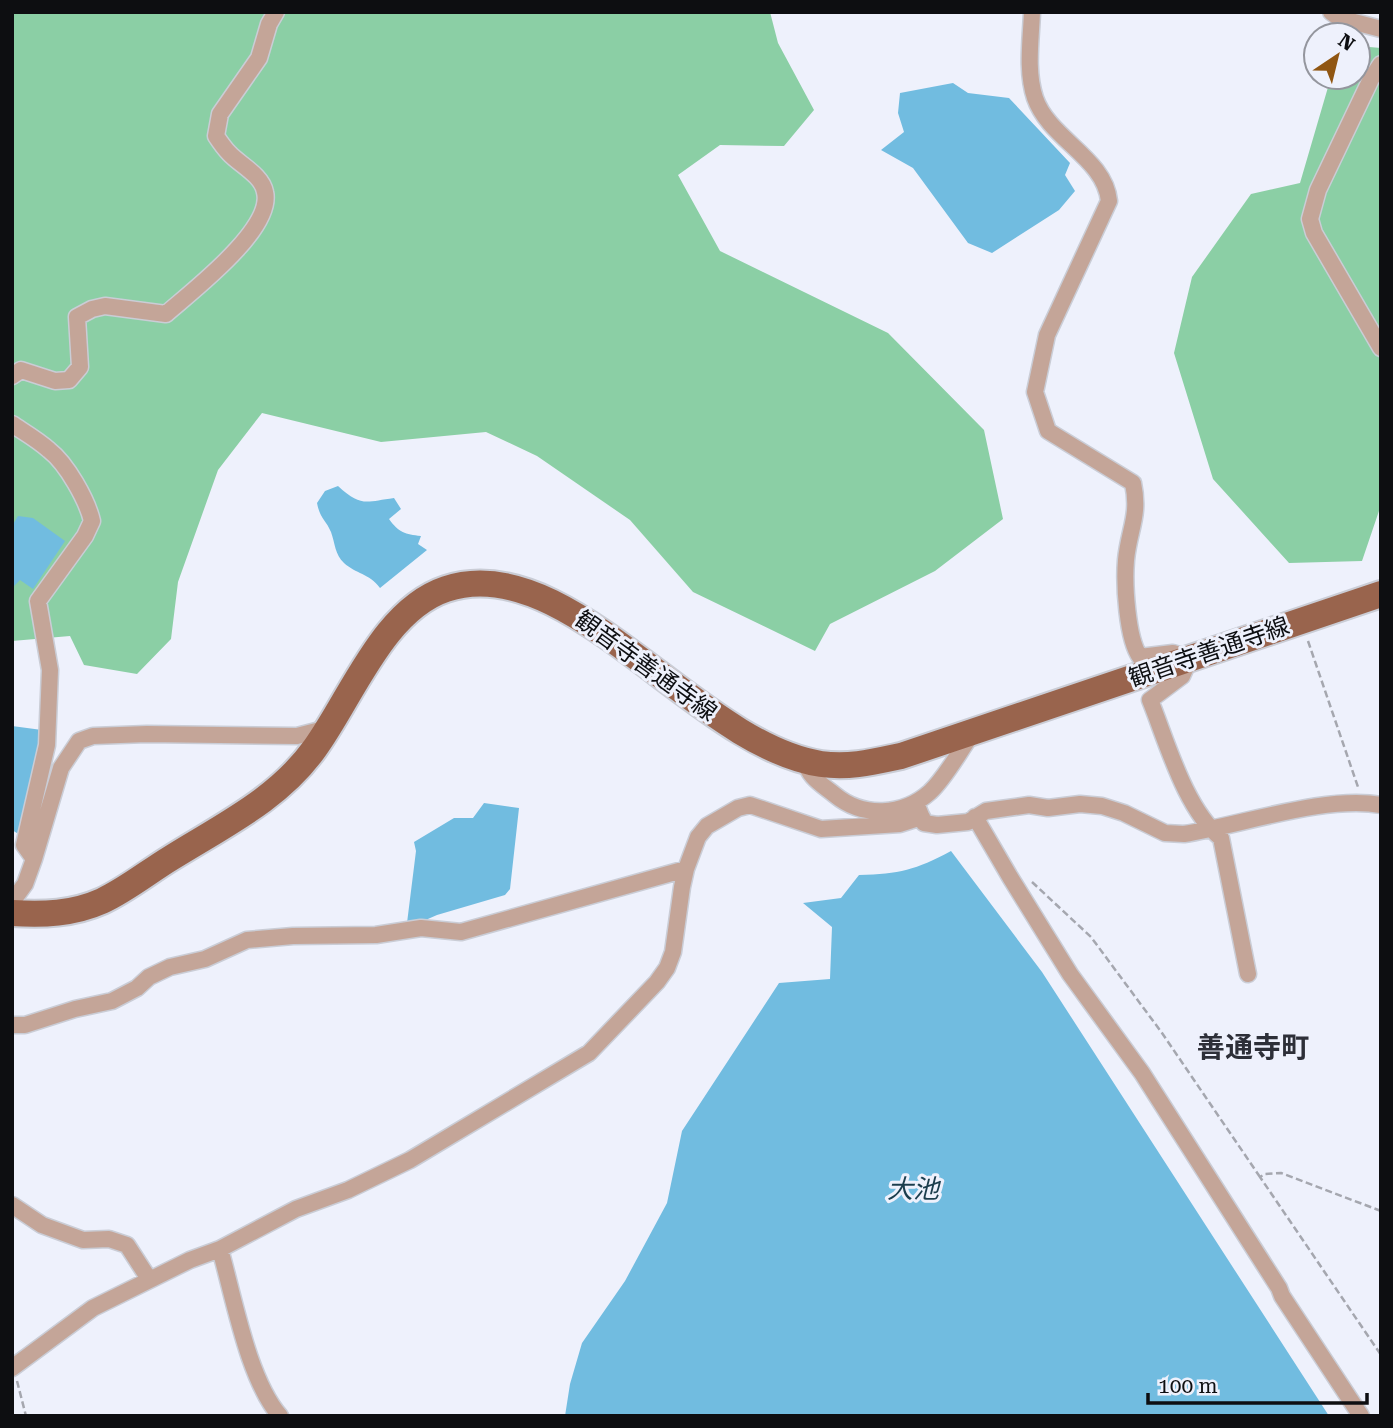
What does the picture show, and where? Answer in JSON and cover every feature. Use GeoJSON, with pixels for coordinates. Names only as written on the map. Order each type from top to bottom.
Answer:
{"type":"FeatureCollection","features":[{"type":"Feature","properties":{"kind":"main road","name":"観音寺善通寺線"},"geometry":{"type":"LineString","coordinates":[[12,913],[64,913],[102,901],[256,806],[282,786],[315,749],[394,623],[432,594],[470,583],[493,582],[518,587],[565,607],[742,734],[819,764],[851,766],[901,756],[1381,594]]}},
{"type":"Feature","properties":{"kind":"street"},"geometry":{"type":"LineString","coordinates":[[12,376],[21,370],[55,381],[69,380],[80,367],[78,317],[92,309],[105,306],[166,314],[239,248],[259,221],[265,206],[265,191],[255,175],[229,153],[216,136],[220,114],[259,58],[269,24],[276,12]]}},
{"type":"Feature","properties":{"kind":"street"},"geometry":{"type":"LineString","coordinates":[[1032,12],[1030,66],[1035,98],[1058,134],[1079,152],[1108,187],[1109,201],[1047,335],[1035,392],[1048,431],[1133,483],[1137,503],[1126,559],[1128,612],[1133,647],[1140,657],[1172,653],[1190,658],[1182,676],[1150,699],[1189,796],[1211,830],[1221,838],[1248,975]]}},
{"type":"Feature","properties":{"kind":"street"},"geometry":{"type":"LineString","coordinates":[[1331,12],[1339,18],[1381,29]]}},
{"type":"Feature","properties":{"kind":"street"},"geometry":{"type":"LineString","coordinates":[[1381,64],[1343,135],[1318,190],[1310,219],[1314,233],[1381,348]]}},
{"type":"Feature","properties":{"kind":"street"},"geometry":{"type":"LineString","coordinates":[[12,424],[51,450],[89,506],[92,521],[85,536],[38,601],[50,670],[47,745],[24,845],[34,859]]}},
{"type":"Feature","properties":{"kind":"street"},"geometry":{"type":"LineString","coordinates":[[12,902],[25,884],[61,768],[79,741],[93,736],[147,734],[297,736],[328,728]]}},
{"type":"Feature","properties":{"kind":"street"},"geometry":{"type":"LineString","coordinates":[[13,1367],[93,1308],[149,1279],[220,1249],[296,1209],[348,1190],[410,1160],[589,1053],[667,968],[673,952],[686,869],[698,836],[706,825],[738,808],[750,805],[821,829],[900,824],[919,810],[974,732]]}},
{"type":"Feature","properties":{"kind":"street"},"geometry":{"type":"LineString","coordinates":[[804,759],[808,773],[839,799],[861,810],[919,810]]}},
{"type":"Feature","properties":{"kind":"street"},"geometry":{"type":"LineString","coordinates":[[919,810],[923,823],[937,825],[968,822],[986,811],[1029,805],[1048,808],[1080,804],[1102,806],[1124,813],[1165,833],[1184,834],[1292,811],[1363,802],[1381,805]]}},
{"type":"Feature","properties":{"kind":"street"},"geometry":{"type":"LineString","coordinates":[[975,817],[1070,974],[1142,1073],[1279,1288],[1282,1297],[1361,1416]]}},
{"type":"Feature","properties":{"kind":"street"},"geometry":{"type":"LineString","coordinates":[[12,1025],[25,1026],[75,1009],[112,1001],[170,967],[205,959],[247,940],[293,936],[376,935],[421,928],[461,932],[686,869]]}},
{"type":"Feature","properties":{"kind":"street"},"geometry":{"type":"LineString","coordinates":[[12,1205],[42,1225],[83,1240],[109,1239],[127,1245],[149,1279]]}},
{"type":"Feature","properties":{"kind":"street"},"geometry":{"type":"LineString","coordinates":[[220,1249],[255,1374],[280,1416]]}},
{"type":"Feature","properties":{"kind":"path"},"geometry":{"type":"LineString","coordinates":[[1301,621],[1363,802]]}},
{"type":"Feature","properties":{"kind":"path"},"geometry":{"type":"LineString","coordinates":[[1026,876],[1091,937],[1162,1033],[1381,1355]]}},
{"type":"Feature","properties":{"kind":"path"},"geometry":{"type":"LineString","coordinates":[[1260,1177],[1281,1173],[1381,1211]]}},
{"type":"Feature","properties":{"kind":"path"},"geometry":{"type":"LineString","coordinates":[[13,1367],[26,1416]]}},
{"type":"Feature","properties":{"kind":"green space"},"geometry":{"type":"Polygon","coordinates":[[[12,12],[770,12],[778,43],[814,110],[784,146],[720,145],[678,175],[720,251],[888,333],[984,430],[1003,519],[935,571],[830,624],[815,651],[693,592],[630,520],[537,456],[486,432],[381,442],[262,413],[218,470],[178,582],[171,639],[137,674],[84,665],[70,636],[12,641],[12,12]]]}},
{"type":"Feature","properties":{"kind":"green space"},"geometry":{"type":"Polygon","coordinates":[[[1372,47],[1381,48],[1381,505],[1362,561],[1289,563],[1213,479],[1174,353],[1192,277],[1251,194],[1300,183],[1327,91],[1372,91],[1372,47]]]}},
{"type":"Feature","properties":{"kind":"water"},"geometry":{"type":"Polygon","coordinates":[[[953,83],[968,93],[1009,98],[1070,163],[1065,175],[1075,191],[1059,210],[992,253],[968,243],[913,168],[881,150],[904,132],[898,113],[900,93],[953,83]]]}},
{"type":"Feature","properties":{"kind":"water"},"geometry":{"type":"Polygon","coordinates":[[[338,486],[358,500],[394,498],[401,509],[389,519],[403,532],[421,536],[418,544],[427,550],[380,588],[341,560],[331,532],[320,513],[317,503],[325,491],[338,486]]]}},
{"type":"Feature","properties":{"kind":"water"},"geometry":{"type":"Polygon","coordinates":[[[18,516],[33,518],[65,541],[33,589],[20,580],[13,587],[12,526],[18,516]]]}},
{"type":"Feature","properties":{"kind":"water"},"geometry":{"type":"Polygon","coordinates":[[[12,726],[42,730],[20,835],[12,830],[12,726]]]}},
{"type":"Feature","properties":{"kind":"water"},"geometry":{"type":"Polygon","coordinates":[[[484,803],[519,808],[510,889],[505,895],[421,922],[407,923],[416,851],[414,842],[454,818],[473,818],[484,803]]]}},
{"type":"Feature","properties":{"kind":"water","name":"大池"},"geometry":{"type":"Polygon","coordinates":[[[951,851],[1042,972],[1329,1416],[565,1416],[570,1384],[582,1343],[625,1281],[667,1203],[682,1131],[779,983],[830,979],[832,927],[803,903],[841,898],[859,875],[907,870],[951,851]]]}},
{"type":"Feature","properties":{"kind":"district","name":"善通寺町"},"geometry":{"type":"Point","coordinates":[1253,1047]}}]}
